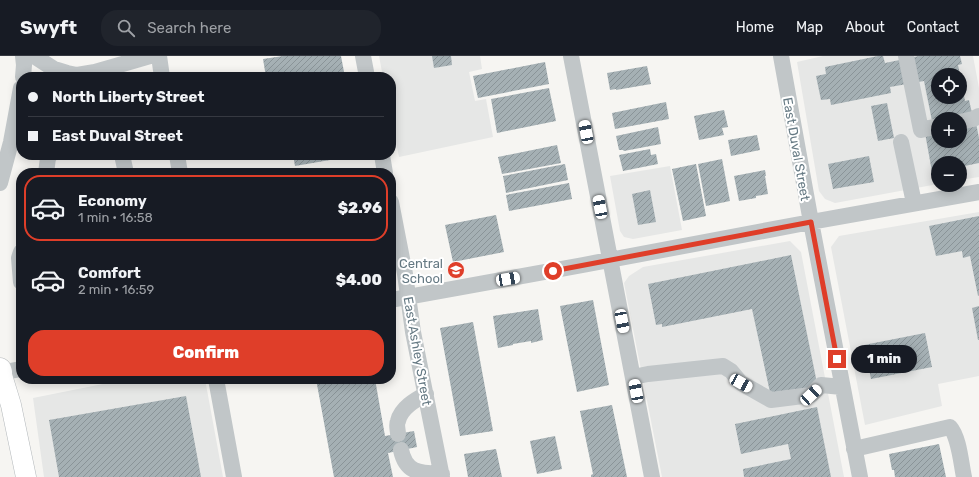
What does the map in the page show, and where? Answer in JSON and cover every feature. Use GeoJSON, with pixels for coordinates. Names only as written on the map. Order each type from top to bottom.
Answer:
{"type":"FeatureCollection","features":[{"type":"Feature","properties":{"kind":"main road"},"geometry":{"type":"LineString","coordinates":[[4,369],[26,477]]}},
{"type":"Feature","properties":{"kind":"street"},"geometry":{"type":"LineString","coordinates":[[23,72],[24,56]]}},
{"type":"Feature","properties":{"kind":"street"},"geometry":{"type":"LineString","coordinates":[[34,56],[50,66],[65,72]]}},
{"type":"Feature","properties":{"kind":"street"},"geometry":{"type":"LineString","coordinates":[[99,72],[150,56]]}},
{"type":"Feature","properties":{"kind":"street"},"geometry":{"type":"LineString","coordinates":[[159,56],[161,72]]}},
{"type":"Feature","properties":{"kind":"street"},"geometry":{"type":"LineString","coordinates":[[363,56],[366,72]]}},
{"type":"Feature","properties":{"kind":"street"},"geometry":{"type":"LineString","coordinates":[[571,56],[652,477]]}},
{"type":"Feature","properties":{"kind":"street","name":"East Duval Street"},"geometry":{"type":"LineString","coordinates":[[781,56],[860,477]]}},
{"type":"Feature","properties":{"kind":"street"},"geometry":{"type":"LineString","coordinates":[[906,56],[921,130],[931,128]]}},
{"type":"Feature","properties":{"kind":"street"},"geometry":{"type":"LineString","coordinates":[[0,183],[11,142],[16,115]]}},
{"type":"Feature","properties":{"kind":"street"},"geometry":{"type":"LineString","coordinates":[[967,120],[979,116]]}},
{"type":"Feature","properties":{"kind":"street"},"geometry":{"type":"LineString","coordinates":[[11,142],[16,133]]}},
{"type":"Feature","properties":{"kind":"street"},"geometry":{"type":"LineString","coordinates":[[901,142],[914,203]]}},
{"type":"Feature","properties":{"kind":"street"},"geometry":{"type":"LineString","coordinates":[[396,299],[979,192]]}},
{"type":"Feature","properties":{"kind":"street","name":"East Ashley Street"},"geometry":{"type":"LineString","coordinates":[[396,230],[413,332],[442,476]]}},
{"type":"Feature","properties":{"kind":"street"},"geometry":{"type":"LineString","coordinates":[[633,377],[723,366],[731,371],[741,383],[771,400],[811,395],[821,385],[842,387]]}},
{"type":"Feature","properties":{"kind":"street"},"geometry":{"type":"LineString","coordinates":[[217,384],[234,477]]}},
{"type":"Feature","properties":{"kind":"street"},"geometry":{"type":"LineString","coordinates":[[398,434],[398,420],[402,411],[414,401],[426,394]]}},
{"type":"Feature","properties":{"kind":"street"},"geometry":{"type":"LineString","coordinates":[[854,448],[950,427],[956,437],[964,477]]}},
{"type":"Feature","properties":{"kind":"street"},"geometry":{"type":"LineString","coordinates":[[401,450],[402,457],[412,470],[442,476]]}},
{"type":"Feature","properties":{"kind":"shaded area"},"geometry":{"type":"Polygon","coordinates":[[[379,56],[480,56],[482,69],[469,72],[475,101],[486,99],[493,137],[399,157],[396,142],[396,72],[382,72],[379,56]]]}},
{"type":"Feature","properties":{"kind":"shaded area"},"geometry":{"type":"Polygon","coordinates":[[[823,56],[973,56],[979,88],[979,177],[967,179],[967,156],[931,156],[931,185],[835,203],[825,199],[819,191],[797,62],[823,56]]]}},
{"type":"Feature","properties":{"kind":"shaded area"},"geometry":{"type":"Polygon","coordinates":[[[670,166],[682,230],[633,239],[624,237],[620,231],[610,176],[670,166]]]}},
{"type":"Feature","properties":{"kind":"shaded area"},"geometry":{"type":"Polygon","coordinates":[[[979,212],[979,376],[938,384],[942,406],[865,425],[831,247],[839,236],[979,212]]]}},
{"type":"Feature","properties":{"kind":"shaded area"},"geometry":{"type":"Polygon","coordinates":[[[790,241],[801,252],[844,477],[662,477],[624,283],[629,276],[643,267],[790,241]]]}},
{"type":"Feature","properties":{"kind":"shaded area"},"geometry":{"type":"Polygon","coordinates":[[[103,384],[206,384],[223,477],[44,477],[33,398],[103,384]]]}},
{"type":"Feature","properties":{"kind":"building"},"geometry":{"type":"Polygon","coordinates":[[[283,56],[341,56],[344,72],[265,72],[263,59],[283,56]]]}},
{"type":"Feature","properties":{"kind":"building"},"geometry":{"type":"Polygon","coordinates":[[[432,56],[451,56],[452,65],[434,68],[432,56]]]}},
{"type":"Feature","properties":{"kind":"building"},"geometry":{"type":"Polygon","coordinates":[[[878,56],[883,56],[885,63],[919,56],[960,56],[962,64],[958,65],[959,68],[931,68],[931,104],[967,104],[967,100],[969,100],[972,113],[931,112],[931,116],[924,81],[890,87],[891,93],[831,105],[830,99],[821,100],[816,76],[826,74],[825,67],[878,56]]]}},
{"type":"Feature","properties":{"kind":"building"},"geometry":{"type":"Polygon","coordinates":[[[545,62],[549,84],[478,98],[473,76],[545,62]]]}},
{"type":"Feature","properties":{"kind":"building"},"geometry":{"type":"Polygon","coordinates":[[[647,66],[651,84],[610,90],[607,73],[647,66]]]}},
{"type":"Feature","properties":{"kind":"building"},"geometry":{"type":"Polygon","coordinates":[[[549,88],[556,121],[497,133],[491,99],[549,88]]]}},
{"type":"Feature","properties":{"kind":"building"},"geometry":{"type":"Polygon","coordinates":[[[666,102],[669,119],[615,129],[612,113],[666,102]]]}},
{"type":"Feature","properties":{"kind":"building"},"geometry":{"type":"Polygon","coordinates":[[[887,103],[894,138],[878,141],[871,106],[887,103]]]}},
{"type":"Feature","properties":{"kind":"building"},"geometry":{"type":"Polygon","coordinates":[[[724,110],[728,127],[722,128],[724,135],[699,140],[694,116],[724,110]]]}},
{"type":"Feature","properties":{"kind":"building"},"geometry":{"type":"Polygon","coordinates":[[[976,123],[979,138],[979,163],[967,166],[967,156],[931,156],[931,166],[925,133],[931,132],[931,148],[967,148],[967,125],[976,123]]]}},
{"type":"Feature","properties":{"kind":"building"},"geometry":{"type":"Polygon","coordinates":[[[658,127],[661,144],[624,151],[619,150],[616,136],[658,127]]]}},
{"type":"Feature","properties":{"kind":"building"},"geometry":{"type":"Polygon","coordinates":[[[757,135],[760,150],[731,156],[728,140],[757,135]]]}},
{"type":"Feature","properties":{"kind":"building"},"geometry":{"type":"Polygon","coordinates":[[[557,145],[561,163],[502,174],[498,157],[557,145]]]}},
{"type":"Feature","properties":{"kind":"building"},"geometry":{"type":"Polygon","coordinates":[[[650,149],[651,155],[656,154],[658,164],[623,171],[619,155],[650,149]]]}},
{"type":"Feature","properties":{"kind":"building"},"geometry":{"type":"Polygon","coordinates":[[[869,156],[874,182],[833,189],[828,164],[869,156]]]}},
{"type":"Feature","properties":{"kind":"building"},"geometry":{"type":"Polygon","coordinates":[[[722,159],[730,201],[706,206],[698,164],[722,159]]]}},
{"type":"Feature","properties":{"kind":"building"},"geometry":{"type":"Polygon","coordinates":[[[294,160],[330,160],[295,166],[294,160]]]}},
{"type":"Feature","properties":{"kind":"building"},"geometry":{"type":"Polygon","coordinates":[[[565,164],[568,180],[506,193],[503,176],[565,164]]]}},
{"type":"Feature","properties":{"kind":"building"},"geometry":{"type":"Polygon","coordinates":[[[696,164],[706,216],[683,221],[672,169],[696,164]]]}},
{"type":"Feature","properties":{"kind":"building"},"geometry":{"type":"Polygon","coordinates":[[[765,170],[768,194],[739,201],[734,176],[765,170]]]}},
{"type":"Feature","properties":{"kind":"building"},"geometry":{"type":"Polygon","coordinates":[[[569,183],[572,199],[509,211],[506,195],[569,183]]]}},
{"type":"Feature","properties":{"kind":"building"},"geometry":{"type":"Polygon","coordinates":[[[650,190],[656,222],[638,225],[632,194],[650,190]]]}},
{"type":"Feature","properties":{"kind":"building"},"geometry":{"type":"Polygon","coordinates":[[[496,215],[504,252],[453,262],[445,225],[496,215]]]}},
{"type":"Feature","properties":{"kind":"building"},"geometry":{"type":"Polygon","coordinates":[[[979,216],[978,296],[970,256],[963,258],[962,251],[936,256],[929,226],[979,216]]]}},
{"type":"Feature","properties":{"kind":"building"},"geometry":{"type":"Polygon","coordinates":[[[791,255],[818,388],[771,397],[752,309],[662,327],[662,324],[656,325],[648,284],[791,255]]]}},
{"type":"Feature","properties":{"kind":"building"},"geometry":{"type":"Polygon","coordinates":[[[593,300],[609,385],[577,392],[560,306],[593,300]]]}},
{"type":"Feature","properties":{"kind":"building"},"geometry":{"type":"Polygon","coordinates":[[[979,306],[979,340],[978,340],[972,308],[979,306]]]}},
{"type":"Feature","properties":{"kind":"building"},"geometry":{"type":"Polygon","coordinates":[[[538,309],[543,340],[531,343],[531,341],[513,344],[498,348],[493,316],[538,309]]]}},
{"type":"Feature","properties":{"kind":"building"},"geometry":{"type":"Polygon","coordinates":[[[473,322],[493,431],[460,436],[440,328],[473,322]]]}},
{"type":"Feature","properties":{"kind":"building"},"geometry":{"type":"Polygon","coordinates":[[[925,333],[932,367],[871,379],[864,345],[925,333]]]}},
{"type":"Feature","properties":{"kind":"building"},"geometry":{"type":"Polygon","coordinates":[[[317,384],[376,384],[385,436],[414,431],[417,447],[388,453],[393,477],[334,477],[317,384]]]}},
{"type":"Feature","properties":{"kind":"building"},"geometry":{"type":"Polygon","coordinates":[[[186,396],[201,477],[59,477],[49,420],[186,396]]]}},
{"type":"Feature","properties":{"kind":"building"},"geometry":{"type":"Polygon","coordinates":[[[612,405],[627,477],[591,477],[593,474],[580,411],[612,405]]]}},
{"type":"Feature","properties":{"kind":"building"},"geometry":{"type":"Polygon","coordinates":[[[817,407],[831,477],[744,477],[743,469],[791,459],[788,444],[741,454],[735,424],[817,407]]]}},
{"type":"Feature","properties":{"kind":"building"},"geometry":{"type":"Polygon","coordinates":[[[555,436],[562,469],[537,474],[530,441],[555,436]]]}},
{"type":"Feature","properties":{"kind":"building"},"geometry":{"type":"Polygon","coordinates":[[[939,444],[946,477],[895,477],[889,454],[939,444]]]}},
{"type":"Feature","properties":{"kind":"building"},"geometry":{"type":"Polygon","coordinates":[[[496,449],[502,477],[468,477],[464,454],[496,449]]]}},
{"type":"Feature","properties":{"kind":"place","name":"Central School"},"geometry":{"type":"Point","coordinates":[456,270]}},
{"type":"Feature","properties":{"kind":"route"},"geometry":{"type":"LineString","coordinates":[[553,271],[811,222],[837,359]]}}]}
